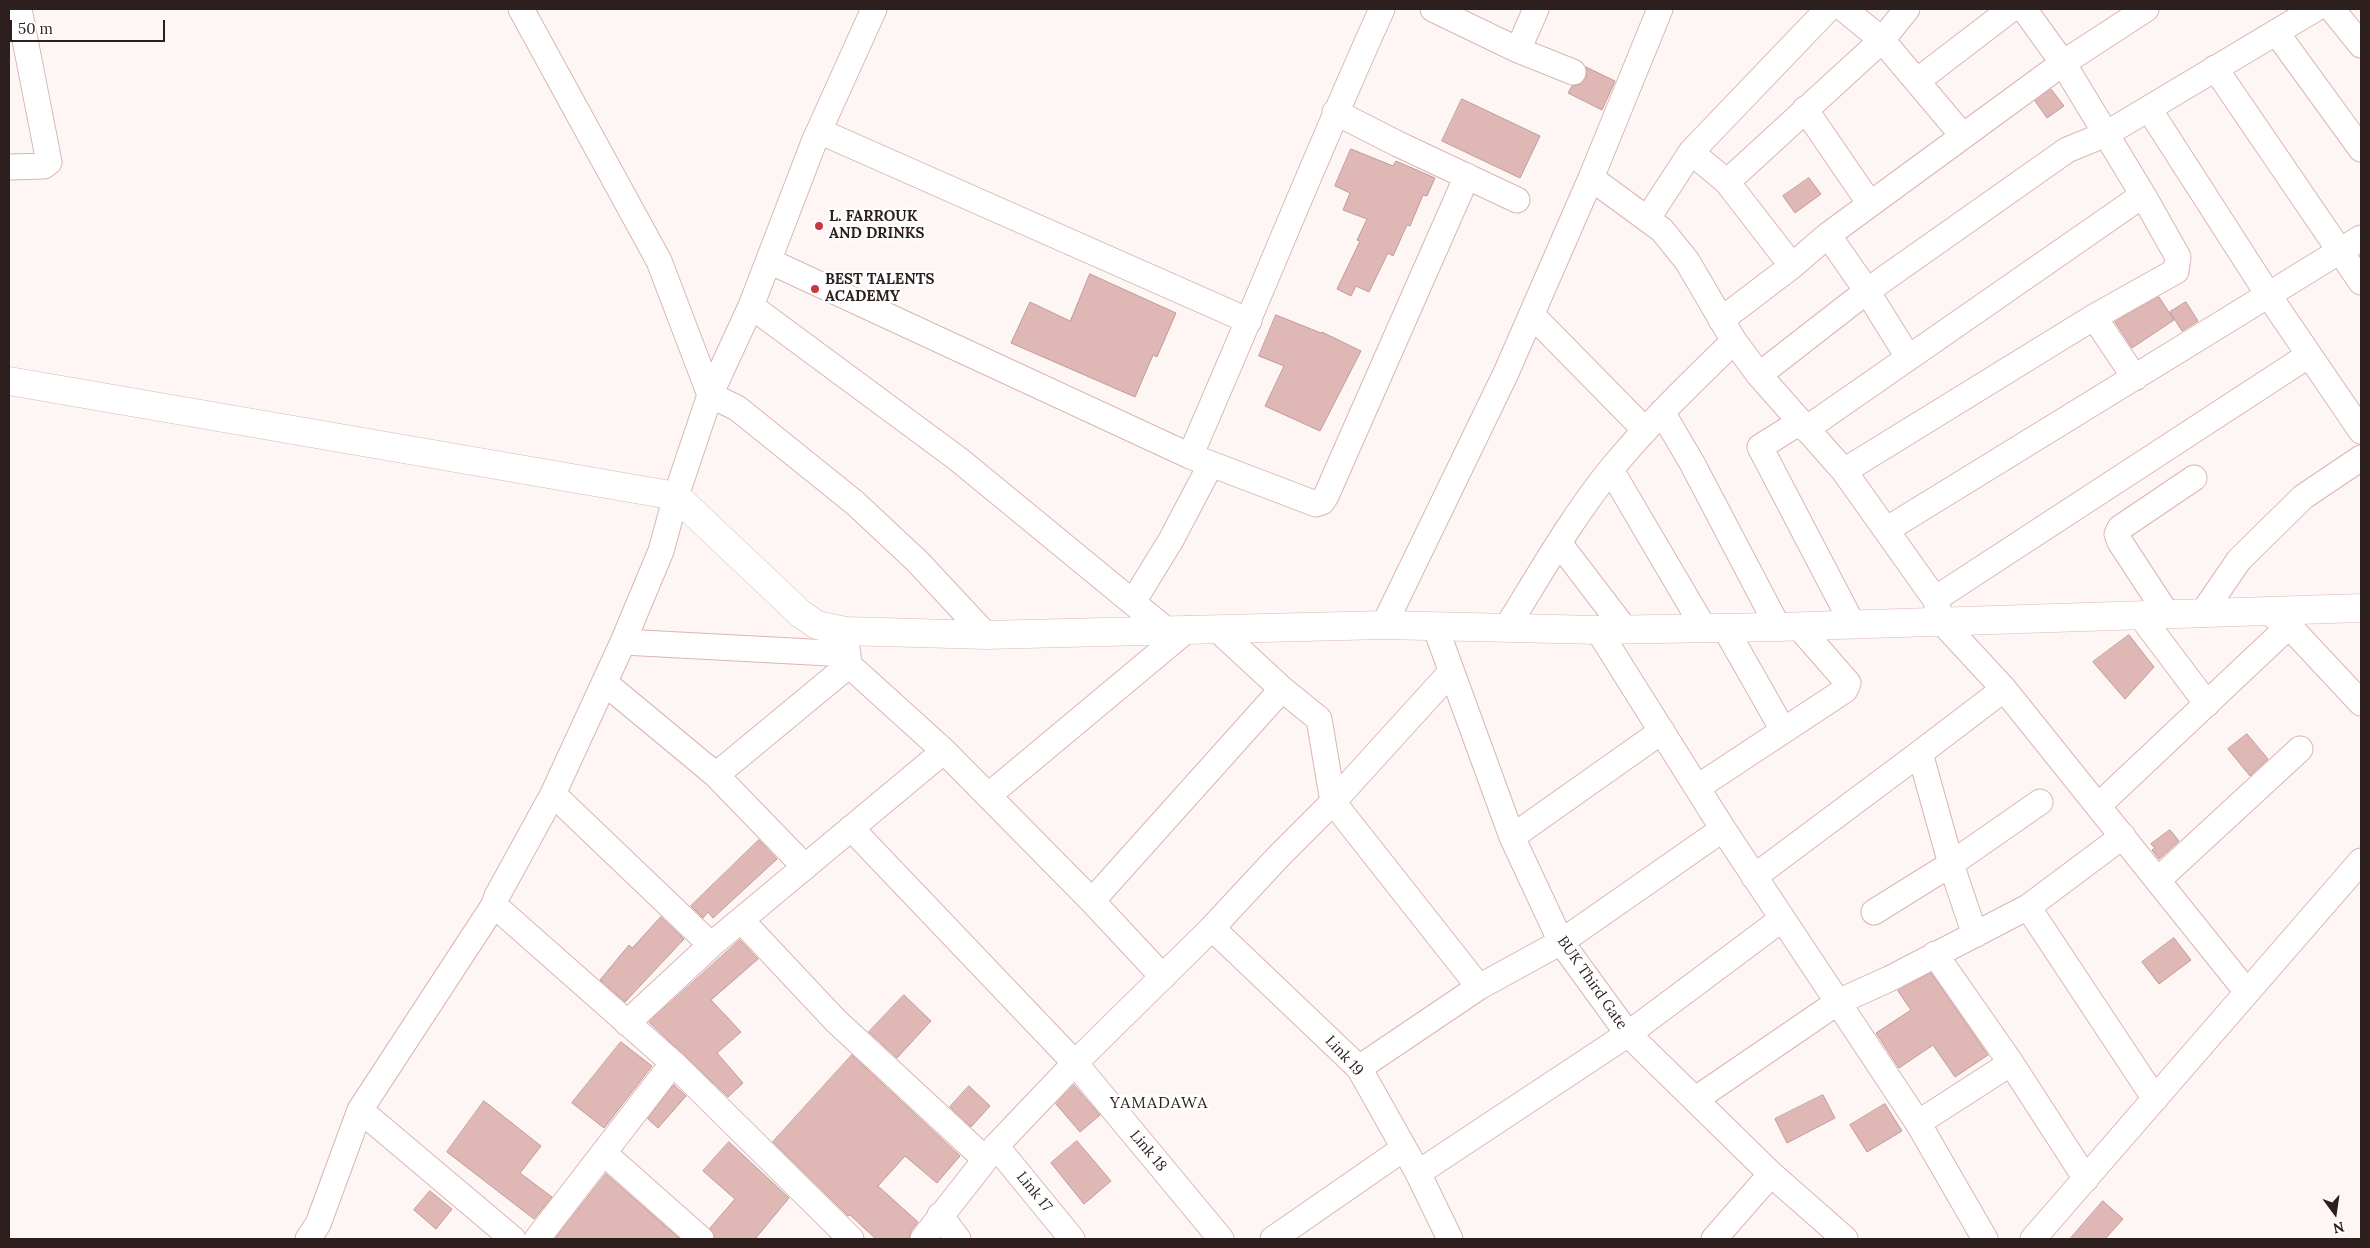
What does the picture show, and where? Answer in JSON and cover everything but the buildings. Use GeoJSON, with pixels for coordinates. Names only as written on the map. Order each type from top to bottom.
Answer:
{"type":"FeatureCollection","features":[{"type":"Feature","properties":{"kind":"street"},"geometry":{"type":"LineString","coordinates":[[9,167],[44,166],[49,162],[18,9]]}},
{"type":"Feature","properties":{"kind":"street"},"geometry":{"type":"LineString","coordinates":[[521,9],[659,261],[710,395],[737,408],[855,503],[918,562],[986,635]]}},
{"type":"Feature","properties":{"kind":"street"},"geometry":{"type":"LineString","coordinates":[[321,1234],[360,1110],[494,906],[497,896],[554,794],[605,683],[661,551],[676,496],[710,395],[751,306],[819,131],[874,9]]}},
{"type":"Feature","properties":{"kind":"street"},"geometry":{"type":"LineString","coordinates":[[1133,602],[1171,540],[1249,322],[1336,112],[1382,9]]}},
{"type":"Feature","properties":{"kind":"street"},"geometry":{"type":"LineString","coordinates":[[1432,9],[1518,50],[1573,72]]}},
{"type":"Feature","properties":{"kind":"street"},"geometry":{"type":"LineString","coordinates":[[1518,50],[1536,9]]}},
{"type":"Feature","properties":{"kind":"street"},"geometry":{"type":"LineString","coordinates":[[1384,625],[1506,373],[1532,315],[1591,178],[1660,9]]}},
{"type":"Feature","properties":{"kind":"street"},"geometry":{"type":"LineString","coordinates":[[1648,218],[1691,152],[1828,9]]}},
{"type":"Feature","properties":{"kind":"street"},"geometry":{"type":"LineString","coordinates":[[1844,9],[1882,40],[1963,136]]}},
{"type":"Feature","properties":{"kind":"street"},"geometry":{"type":"LineString","coordinates":[[1726,182],[1882,40],[1907,9]]}},
{"type":"Feature","properties":{"kind":"street"},"geometry":{"type":"LineString","coordinates":[[1917,81],[2011,9]]}},
{"type":"Feature","properties":{"kind":"street"},"geometry":{"type":"LineString","coordinates":[[1844,471],[2094,317],[2176,272],[2178,257],[2143,196],[2063,63],[2024,9]]}},
{"type":"Feature","properties":{"kind":"street"},"geometry":{"type":"LineString","coordinates":[[1721,320],[1870,204],[2063,63],[2146,9]]}},
{"type":"Feature","properties":{"kind":"street"},"geometry":{"type":"LineString","coordinates":[[1759,375],[1867,291],[2067,150],[2106,134],[2315,9]]}},
{"type":"Feature","properties":{"kind":"street"},"geometry":{"type":"LineString","coordinates":[[2332,9],[2361,45]]}},
{"type":"Feature","properties":{"kind":"street"},"geometry":{"type":"LineString","coordinates":[[2276,32],[2361,149]]}},
{"type":"Feature","properties":{"kind":"street"},"geometry":{"type":"LineString","coordinates":[[2215,68],[2361,282]]}},
{"type":"Feature","properties":{"kind":"street"},"geometry":{"type":"LineString","coordinates":[[2149,109],[2269,296],[2361,431]]}},
{"type":"Feature","properties":{"kind":"street"},"geometry":{"type":"LineString","coordinates":[[1805,110],[1870,204]]}},
{"type":"Feature","properties":{"kind":"street"},"geometry":{"type":"LineString","coordinates":[[1336,112],[1517,200]]}},
{"type":"Feature","properties":{"kind":"street"},"geometry":{"type":"LineString","coordinates":[[819,131],[1249,322]]}},
{"type":"Feature","properties":{"kind":"street"},"geometry":{"type":"LineString","coordinates":[[1691,152],[1726,182],[1792,266]]}},
{"type":"Feature","properties":{"kind":"street"},"geometry":{"type":"LineString","coordinates":[[769,261],[1200,460],[1316,504],[1322,502],[1467,176]]}},
{"type":"Feature","properties":{"kind":"street"},"geometry":{"type":"LineString","coordinates":[[1591,178],[1662,230],[1687,261],[1734,342],[1759,375],[1844,471],[1886,530],[1939,611],[2248,992]]}},
{"type":"Feature","properties":{"kind":"street"},"geometry":{"type":"LineString","coordinates":[[1853,625],[1760,448],[1803,425],[1908,357],[2143,196]]}},
{"type":"Feature","properties":{"kind":"street"},"geometry":{"type":"LineString","coordinates":[[1828,235],[1867,291],[1908,357]]}},
{"type":"Feature","properties":{"kind":"street"},"geometry":{"type":"LineString","coordinates":[[1886,530],[2361,238]]}},
{"type":"Feature","properties":{"kind":"street"},"geometry":{"type":"LineString","coordinates":[[751,306],[958,459],[1133,602],[1177,629]]}},
{"type":"Feature","properties":{"kind":"street"},"geometry":{"type":"LineString","coordinates":[[1532,315],[1644,430]]}},
{"type":"Feature","properties":{"kind":"street"},"geometry":{"type":"LineString","coordinates":[[2094,317],[2135,378]]}},
{"type":"Feature","properties":{"kind":"street"},"geometry":{"type":"LineString","coordinates":[[1507,627],[1559,543],[1611,470],[1644,430],[1734,342]]}},
{"type":"Feature","properties":{"kind":"street"},"geometry":{"type":"LineString","coordinates":[[1939,611],[2309,355]]}},
{"type":"Feature","properties":{"kind":"street"},"geometry":{"type":"LineString","coordinates":[[9,381],[149,403],[676,496],[801,614],[847,650],[1092,901],[1162,977]]}},
{"type":"Feature","properties":{"kind":"street"},"geometry":{"type":"LineString","coordinates":[[1662,412],[1789,627],[1848,684],[1844,690],[1698,787]]}},
{"type":"Feature","properties":{"kind":"street"},"geometry":{"type":"LineString","coordinates":[[2202,614],[2239,560],[2297,504],[2361,458]]}},
{"type":"Feature","properties":{"kind":"street"},"geometry":{"type":"LineString","coordinates":[[1611,470],[1783,730]]}},
{"type":"Feature","properties":{"kind":"street"},"geometry":{"type":"LineString","coordinates":[[2167,614],[2120,542],[2117,534],[2120,528],[2194,478]]}},
{"type":"Feature","properties":{"kind":"street"},"geometry":{"type":"LineString","coordinates":[[1559,543],[1611,629],[1662,731],[1754,877],[1918,1124],[1985,1239]]}},
{"type":"Feature","properties":{"kind":"street"},"geometry":{"type":"LineString","coordinates":[[623,642],[847,650],[986,635],[1177,629],[1384,625],[1611,629],[1789,627],[1853,625],[1939,611],[2140,615],[2361,608]]}},
{"type":"Feature","properties":{"kind":"street"},"geometry":{"type":"LineString","coordinates":[[2267,612],[2289,626],[2361,703]]}},
{"type":"Feature","properties":{"kind":"street"},"geometry":{"type":"LineString","coordinates":[[2140,615],[2207,704]]}},
{"type":"Feature","properties":{"kind":"street","name":"BUK Third Gate"},"geometry":{"type":"LineString","coordinates":[[1435,626],[1512,837],[1562,942],[1628,1034],[1771,1174],[1844,1239]]}},
{"type":"Feature","properties":{"kind":"street"},"geometry":{"type":"LineString","coordinates":[[2098,806],[2289,626]]}},
{"type":"Feature","properties":{"kind":"street"},"geometry":{"type":"LineString","coordinates":[[989,795],[1177,629]]}},
{"type":"Feature","properties":{"kind":"street"},"geometry":{"type":"LineString","coordinates":[[1217,629],[1319,720],[1333,802],[1479,987]]}},
{"type":"Feature","properties":{"kind":"street"},"geometry":{"type":"LineString","coordinates":[[716,775],[847,650]]}},
{"type":"Feature","properties":{"kind":"street"},"geometry":{"type":"LineString","coordinates":[[923,1239],[991,1152],[1074,1063],[1212,928],[1278,856],[1333,802],[1451,672]]}},
{"type":"Feature","properties":{"kind":"street"},"geometry":{"type":"LineString","coordinates":[[605,683],[716,775],[804,867]]}},
{"type":"Feature","properties":{"kind":"street"},"geometry":{"type":"LineString","coordinates":[[1092,901],[1282,689]]}},
{"type":"Feature","properties":{"kind":"street"},"geometry":{"type":"LineString","coordinates":[[1754,877],[2004,689]]}},
{"type":"Feature","properties":{"kind":"street"},"geometry":{"type":"LineString","coordinates":[[1512,837],[1662,731]]}},
{"type":"Feature","properties":{"kind":"street"},"geometry":{"type":"LineString","coordinates":[[2158,880],[2300,749]]}},
{"type":"Feature","properties":{"kind":"street"},"geometry":{"type":"LineString","coordinates":[[627,1023],[711,945],[944,751]]}},
{"type":"Feature","properties":{"kind":"street"},"geometry":{"type":"LineString","coordinates":[[1920,753],[1951,864],[1975,935]]}},
{"type":"Feature","properties":{"kind":"street"},"geometry":{"type":"LineString","coordinates":[[554,794],[711,945]]}},
{"type":"Feature","properties":{"kind":"street"},"geometry":{"type":"LineString","coordinates":[[1874,912],[1951,864],[2040,802]]}},
{"type":"Feature","properties":{"kind":"street","name":"Link 18"},"geometry":{"type":"LineString","coordinates":[[851,828],[1074,1063],[1221,1239]]}},
{"type":"Feature","properties":{"kind":"street"},"geometry":{"type":"LineString","coordinates":[[1359,1068],[1479,987],[1562,942],[1723,829]]}},
{"type":"Feature","properties":{"kind":"street"},"geometry":{"type":"LineString","coordinates":[[1696,1099],[1838,1002],[1889,979],[2028,907],[2123,836]]}},
{"type":"Feature","properties":{"kind":"street"},"geometry":{"type":"LineString","coordinates":[[2033,1239],[2361,860]]}},
{"type":"Feature","properties":{"kind":"street"},"geometry":{"type":"LineString","coordinates":[[494,906],[673,1063],[851,1239]]}},
{"type":"Feature","properties":{"kind":"street"},"geometry":{"type":"LineString","coordinates":[[2028,907],[2156,1099]]}},
{"type":"Feature","properties":{"kind":"street"},"geometry":{"type":"LineString","coordinates":[[1418,1173],[1628,1034],[1782,919]]}},
{"type":"Feature","properties":{"kind":"street","name":"Link 17"},"geometry":{"type":"LineString","coordinates":[[742,921],[836,1021],[991,1152],[1072,1239]]}},
{"type":"Feature","properties":{"kind":"street","name":"Link 19"},"geometry":{"type":"LineString","coordinates":[[1212,928],[1359,1068],[1418,1173],[1450,1239]]}},
{"type":"Feature","properties":{"kind":"street"},"geometry":{"type":"LineString","coordinates":[[1935,954],[2011,1063],[2086,1179]]}},
{"type":"Feature","properties":{"kind":"street"},"geometry":{"type":"LineString","coordinates":[[537,1239],[605,1154],[673,1063]]}},
{"type":"Feature","properties":{"kind":"street"},"geometry":{"type":"LineString","coordinates":[[1918,1124],[2011,1063]]}},
{"type":"Feature","properties":{"kind":"street"},"geometry":{"type":"LineString","coordinates":[[360,1110],[514,1239]]}},
{"type":"Feature","properties":{"kind":"street"},"geometry":{"type":"LineString","coordinates":[[1273,1239],[1403,1149]]}},
{"type":"Feature","properties":{"kind":"street"},"geometry":{"type":"LineString","coordinates":[[605,1154],[701,1239]]}},
{"type":"Feature","properties":{"kind":"street"},"geometry":{"type":"LineString","coordinates":[[1714,1239],[1771,1174]]}},
{"type":"Feature","properties":{"kind":"street"},"geometry":{"type":"LineString","coordinates":[[940,1215],[958,1239]]}},
{"type":"Feature","properties":{"kind":"place","name":"L. FARROUK AND DRINKS"},"geometry":{"type":"Point","coordinates":[819,226]}},
{"type":"Feature","properties":{"kind":"place","name":"BEST TALENTS ACADEMY"},"geometry":{"type":"Point","coordinates":[815,289]}},
{"type":"Feature","properties":{"kind":"district","name":"YAMADAWA"},"geometry":{"type":"Point","coordinates":[1159,1103]}}]}
